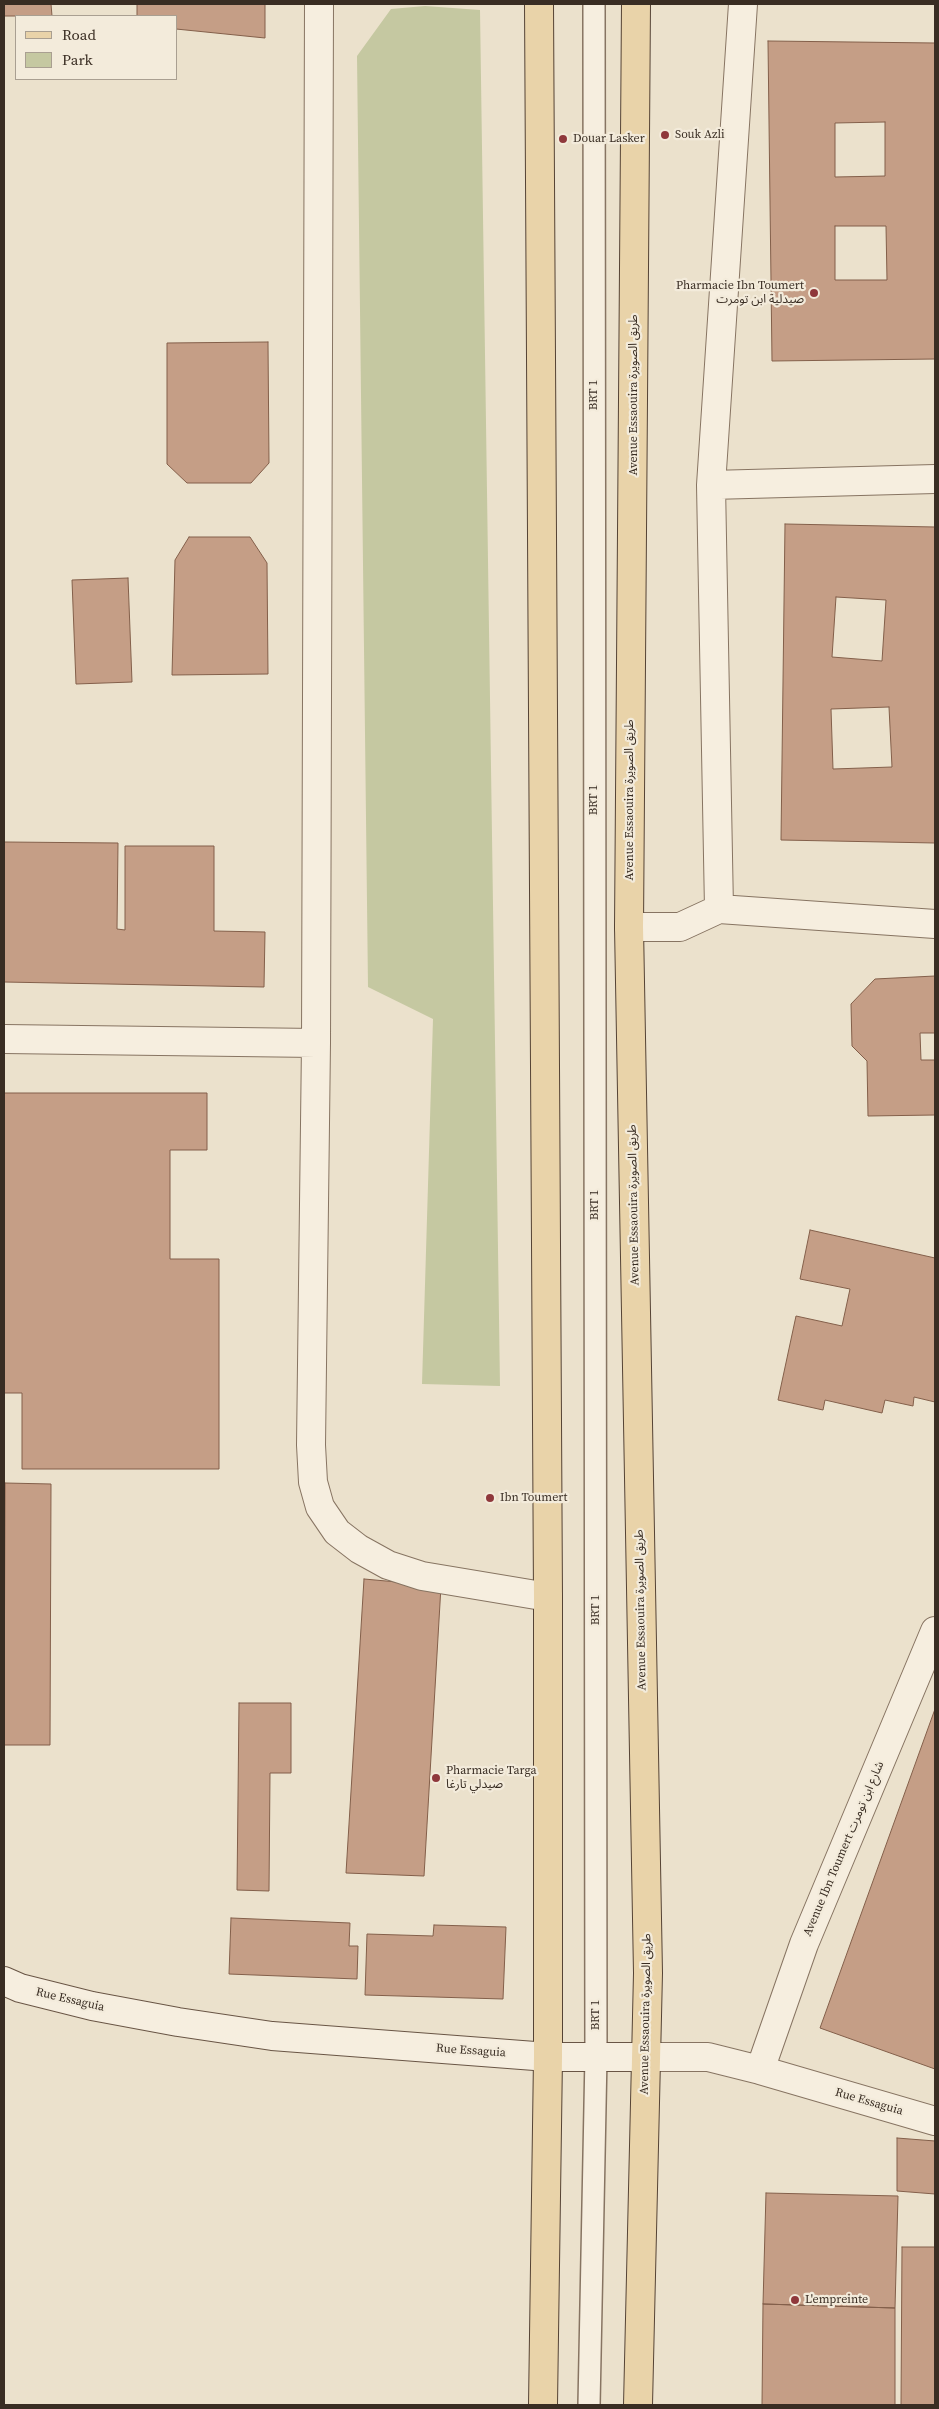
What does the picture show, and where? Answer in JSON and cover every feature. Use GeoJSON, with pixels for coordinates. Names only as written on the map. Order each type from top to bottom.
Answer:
{"type":"FeatureCollection","features":[{"type":"Feature","properties":{"kind":"main road"},"geometry":{"type":"LineString","coordinates":[[539,4],[548,1597],[548,2057],[542,2405]]}},
{"type":"Feature","properties":{"kind":"main road","name":"Avenue Essaouira طريق الصويرة"},"geometry":{"type":"LineString","coordinates":[[636,4],[629,927],[647,1963],[638,2405]]}},
{"type":"Feature","properties":{"kind":"street"},"geometry":{"type":"LineString","coordinates":[[319,4],[316,1043],[311,1445],[313,1482],[320,1507],[337,1532],[359,1549],[388,1565],[422,1576],[548,1597]]}},
{"type":"Feature","properties":{"kind":"street"},"geometry":{"type":"LineString","coordinates":[[719,909],[711,485],[743,4]]}},
{"type":"Feature","properties":{"kind":"street"},"geometry":{"type":"LineString","coordinates":[[711,485],[935,479]]}},
{"type":"Feature","properties":{"kind":"street"},"geometry":{"type":"LineString","coordinates":[[629,927],[680,927],[719,909],[935,924]]}},
{"type":"Feature","properties":{"kind":"street"},"geometry":{"type":"LineString","coordinates":[[4,1039],[316,1043]]}},
{"type":"Feature","properties":{"kind":"street","name":"Avenue Ibn Toumert شارع ابن تومرت"},"geometry":{"type":"LineString","coordinates":[[760,2070],[804,1944],[935,1635]]}},
{"type":"Feature","properties":{"kind":"street","name":"Rue Essaguia"},"geometry":{"type":"LineString","coordinates":[[4,1982],[20,1988],[92,2006],[178,2022],[272,2036],[548,2057],[708,2057],[760,2070],[935,2121]]}},
{"type":"Feature","properties":{"kind":"lane","name":"BRT 1"},"geometry":{"type":"LineString","coordinates":[[589,2405],[596,2056],[594,4]]}},
{"type":"Feature","properties":{"kind":"green space"},"geometry":{"type":"Polygon","coordinates":[[[425,6],[480,10],[500,1386],[422,1384],[433,1019],[368,987],[357,56],[391,9],[425,6]]]}},
{"type":"Feature","properties":{"kind":"building"},"geometry":{"type":"Polygon","coordinates":[[[4,4],[51,4],[52,15],[4,16],[4,4]]]}},
{"type":"Feature","properties":{"kind":"building"},"geometry":{"type":"Polygon","coordinates":[[[137,4],[265,4],[265,38],[178,29],[178,15],[137,15],[137,4]]]}},
{"type":"Feature","properties":{"kind":"building"},"geometry":{"type":"Polygon","coordinates":[[[768,41],[935,43],[935,359],[772,361],[768,41]],[[885,122],[835,123],[835,177],[885,176],[885,122]],[[835,226],[835,280],[887,280],[886,226],[835,226]]]}},
{"type":"Feature","properties":{"kind":"building"},"geometry":{"type":"Polygon","coordinates":[[[268,342],[269,463],[251,483],[187,483],[167,464],[167,343],[268,342]]]}},
{"type":"Feature","properties":{"kind":"building"},"geometry":{"type":"Polygon","coordinates":[[[785,524],[935,527],[935,843],[781,840],[785,524]],[[836,597],[832,657],[882,661],[886,600],[836,597]],[[889,707],[831,709],[833,769],[892,767],[889,707]]]}},
{"type":"Feature","properties":{"kind":"building"},"geometry":{"type":"Polygon","coordinates":[[[189,537],[250,537],[267,563],[268,674],[172,675],[175,560],[189,537]]]}},
{"type":"Feature","properties":{"kind":"building"},"geometry":{"type":"Polygon","coordinates":[[[128,578],[132,682],[76,684],[72,580],[128,578]]]}},
{"type":"Feature","properties":{"kind":"building"},"geometry":{"type":"Polygon","coordinates":[[[4,842],[118,843],[117,929],[125,930],[125,846],[214,846],[214,931],[265,932],[264,987],[4,982],[4,842]]]}},
{"type":"Feature","properties":{"kind":"building"},"geometry":{"type":"Polygon","coordinates":[[[935,976],[935,1033],[920,1033],[921,1060],[935,1060],[935,1115],[868,1116],[867,1061],[852,1046],[851,1004],[875,979],[935,976]]]}},
{"type":"Feature","properties":{"kind":"building"},"geometry":{"type":"Polygon","coordinates":[[[4,1093],[207,1093],[207,1150],[170,1150],[170,1259],[219,1259],[219,1469],[22,1469],[22,1393],[4,1393],[4,1093]]]}},
{"type":"Feature","properties":{"kind":"building"},"geometry":{"type":"Polygon","coordinates":[[[810,1230],[935,1258],[935,1402],[914,1397],[913,1406],[885,1400],[882,1413],[825,1400],[823,1410],[778,1400],[796,1316],[842,1326],[850,1289],[800,1279],[810,1230]]]}},
{"type":"Feature","properties":{"kind":"building"},"geometry":{"type":"Polygon","coordinates":[[[5,1483],[51,1484],[50,1745],[4,1745],[5,1483]]]}},
{"type":"Feature","properties":{"kind":"building"},"geometry":{"type":"Polygon","coordinates":[[[364,1579],[441,1586],[424,1876],[346,1873],[364,1579]]]}},
{"type":"Feature","properties":{"kind":"building"},"geometry":{"type":"Polygon","coordinates":[[[239,1703],[291,1703],[291,1773],[270,1773],[269,1891],[237,1890],[239,1703]]]}},
{"type":"Feature","properties":{"kind":"building"},"geometry":{"type":"Polygon","coordinates":[[[935,1709],[935,2069],[820,2028],[935,1709]]]}},
{"type":"Feature","properties":{"kind":"building"},"geometry":{"type":"Polygon","coordinates":[[[231,1918],[350,1923],[349,1946],[358,1946],[357,1979],[229,1974],[231,1918]]]}},
{"type":"Feature","properties":{"kind":"building"},"geometry":{"type":"Polygon","coordinates":[[[434,1925],[506,1927],[503,1999],[365,1995],[367,1934],[433,1936],[434,1925]]]}},
{"type":"Feature","properties":{"kind":"building"},"geometry":{"type":"Polygon","coordinates":[[[897,2138],[935,2141],[935,2194],[897,2191],[897,2138]]]}},
{"type":"Feature","properties":{"kind":"building"},"geometry":{"type":"Polygon","coordinates":[[[766,2193],[898,2196],[895,2308],[763,2304],[766,2193]]]}},
{"type":"Feature","properties":{"kind":"building"},"geometry":{"type":"Polygon","coordinates":[[[902,2247],[935,2247],[935,2405],[901,2405],[902,2247]]]}},
{"type":"Feature","properties":{"kind":"building"},"geometry":{"type":"Polygon","coordinates":[[[763,2304],[895,2308],[895,2405],[762,2405],[763,2304]]]}},
{"type":"Feature","properties":{"kind":"place","name":"Souk Azli"},"geometry":{"type":"Point","coordinates":[665,135]}},
{"type":"Feature","properties":{"kind":"place","name":"Douar Lasker"},"geometry":{"type":"Point","coordinates":[563,139]}},
{"type":"Feature","properties":{"kind":"place","name":"Pharmacie Ibn Toumert صيدلية ابن تومرت"},"geometry":{"type":"Point","coordinates":[814,293]}},
{"type":"Feature","properties":{"kind":"place","name":"Ibn Toumert"},"geometry":{"type":"Point","coordinates":[490,1498]}},
{"type":"Feature","properties":{"kind":"place","name":"Pharmacie Targa صيدلي تارغا"},"geometry":{"type":"Point","coordinates":[436,1778]}},
{"type":"Feature","properties":{"kind":"place","name":"L'empreinte"},"geometry":{"type":"Point","coordinates":[795,2300]}}]}
